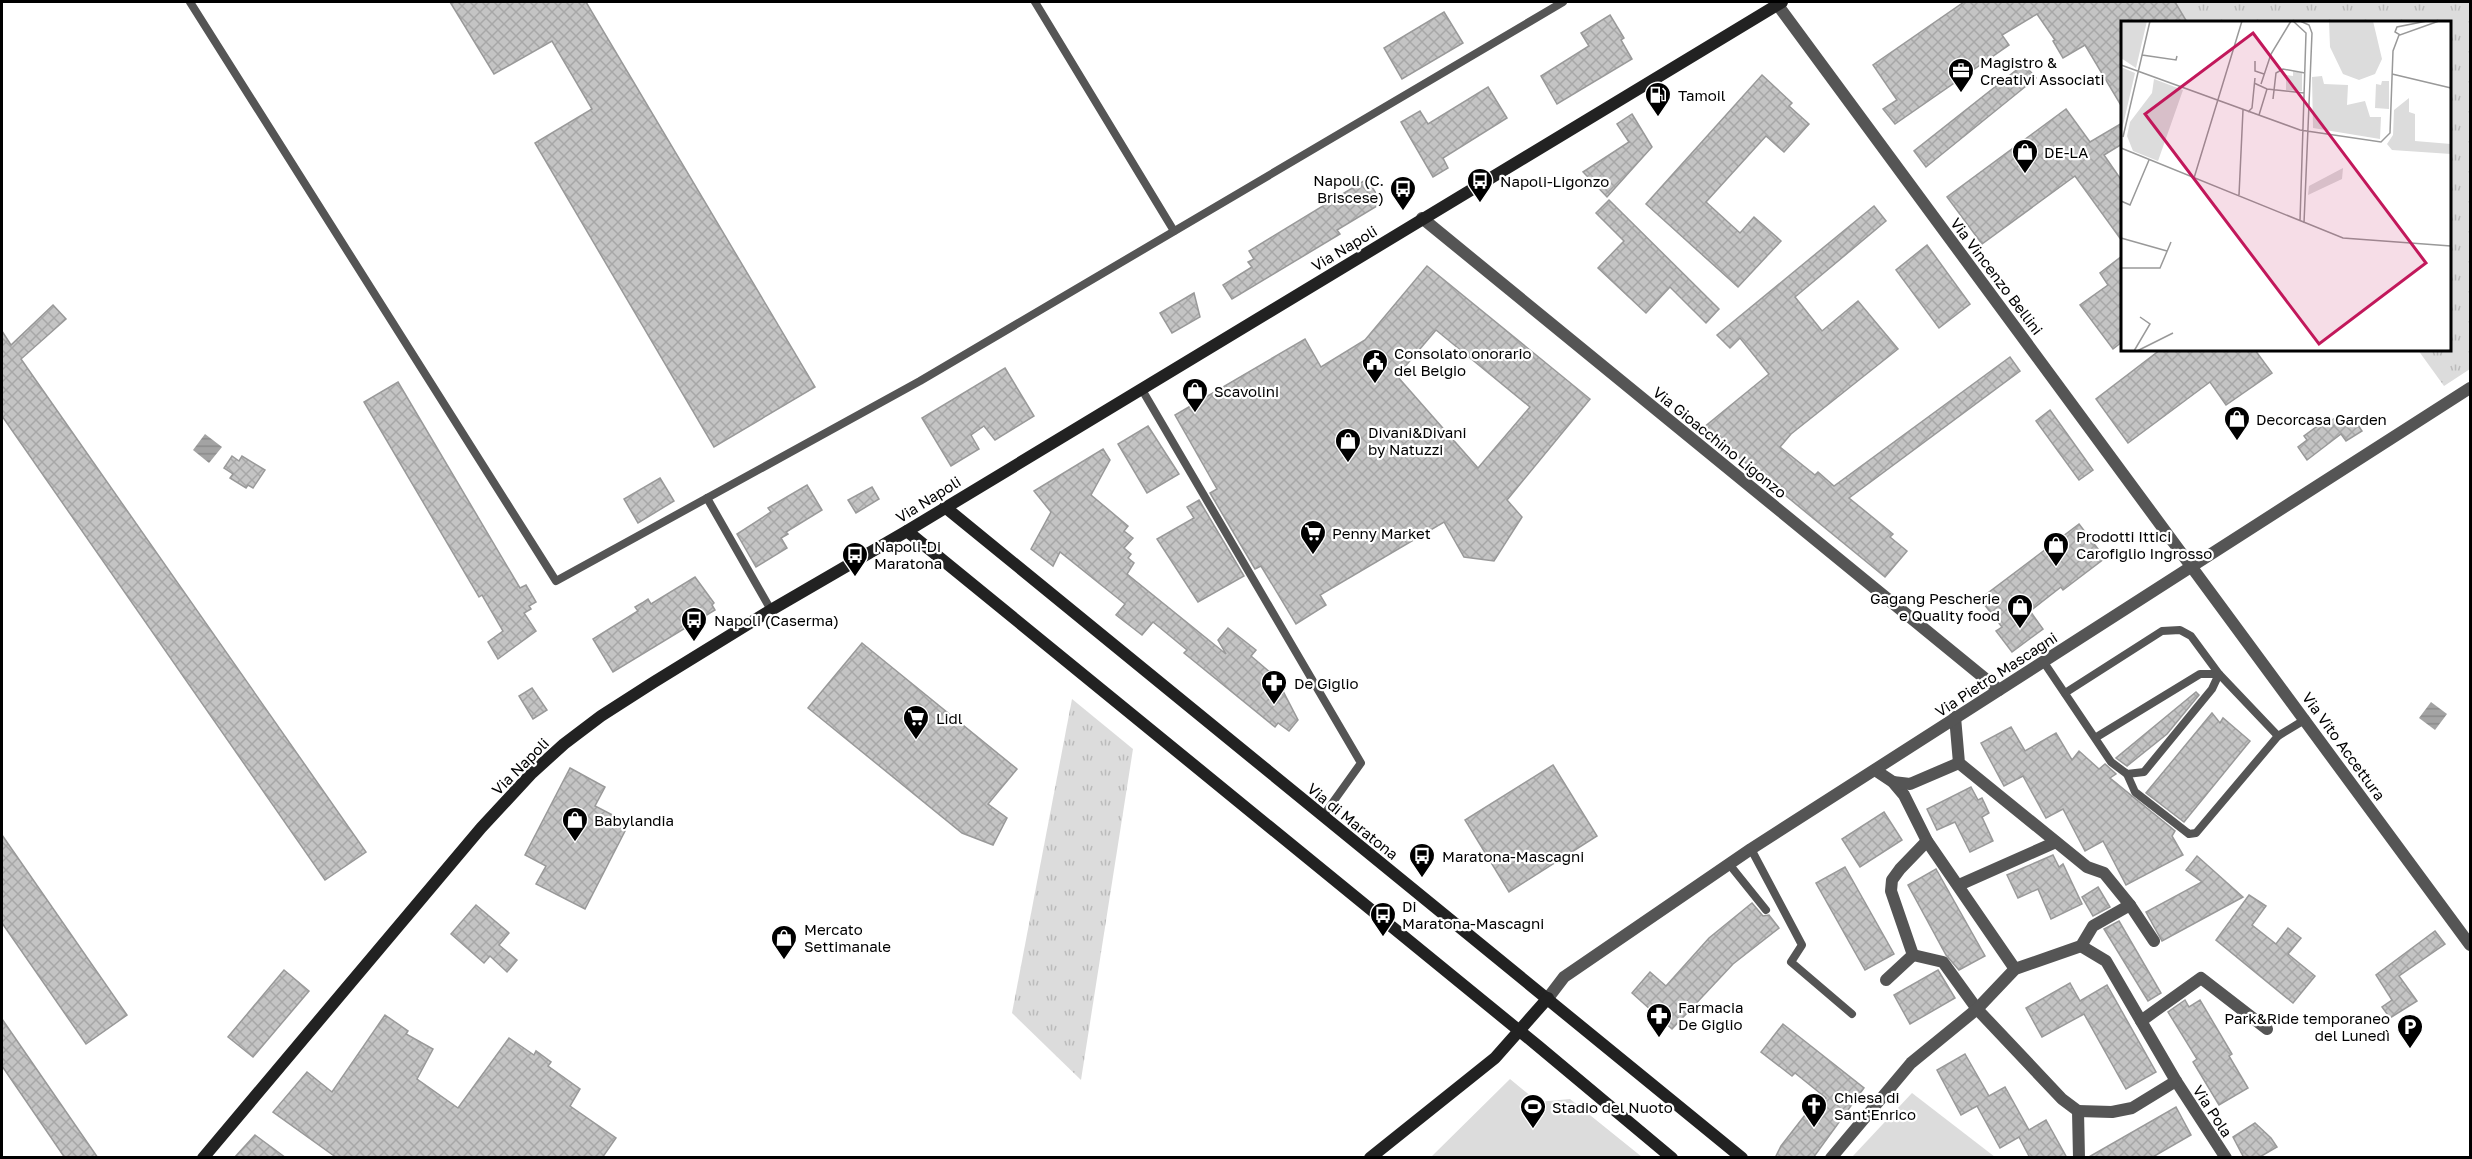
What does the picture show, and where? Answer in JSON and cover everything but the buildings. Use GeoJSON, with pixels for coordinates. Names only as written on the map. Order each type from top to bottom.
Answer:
{"type":"FeatureCollection","features":[{"type":"Feature","properties":{"kind":"main road","name":"Via Napoli"},"geometry":{"type":"LineString","coordinates":[[203,1158],[531,773],[601,716],[771,610],[907,531],[1780,3]]}},
{"type":"Feature","properties":{"kind":"main road","name":"Via di Maratona"},"geometry":{"type":"LineString","coordinates":[[945,507],[1742,1158]]}},
{"type":"Feature","properties":{"kind":"main road"},"geometry":{"type":"LineString","coordinates":[[907,531],[1671,1158]]}},
{"type":"Feature","properties":{"kind":"main road"},"geometry":{"type":"LineString","coordinates":[[1370,1158],[1484,1067],[1548,998]]}},
{"type":"Feature","properties":{"kind":"street","name":"Via Vincenzo Bellini"},"geometry":{"type":"LineString","coordinates":[[1780,3],[2192,566]]}},
{"type":"Feature","properties":{"kind":"street","name":"Via Gioacchino Ligonzo"},"geometry":{"type":"LineString","coordinates":[[1422,218],[1999,690]]}},
{"type":"Feature","properties":{"kind":"street","name":"Via Pietro Mascagni"},"geometry":{"type":"LineString","coordinates":[[1548,998],[1564,977],[1751,849],[2470,388]]}},
{"type":"Feature","properties":{"kind":"street","name":"Via Vito Accettura"},"geometry":{"type":"LineString","coordinates":[[2192,566],[2470,945]]}},
{"type":"Feature","properties":{"kind":"street"},"geometry":{"type":"LineString","coordinates":[[1955,717],[1959,763],[2087,867],[2104,873],[2130,905],[2154,941]]}},
{"type":"Feature","properties":{"kind":"street"},"geometry":{"type":"LineString","coordinates":[[1893,782],[1910,784],[1959,763]]}},
{"type":"Feature","properties":{"kind":"street"},"geometry":{"type":"LineString","coordinates":[[1875,770],[1893,782],[1904,795],[1927,841],[2015,969]]}},
{"type":"Feature","properties":{"kind":"street"},"geometry":{"type":"LineString","coordinates":[[1913,955],[1891,891],[1892,880],[1927,841]]}},
{"type":"Feature","properties":{"kind":"street"},"geometry":{"type":"LineString","coordinates":[[1959,885],[2056,842]]}},
{"type":"Feature","properties":{"kind":"street"},"geometry":{"type":"LineString","coordinates":[[1831,1158],[1911,1063],[1977,1009],[2015,969],[2081,946],[2093,926],[2130,905]]}},
{"type":"Feature","properties":{"kind":"street","name":"Via Pola"},"geometry":{"type":"LineString","coordinates":[[2081,946],[2106,961],[2176,1082],[2226,1158]]}},
{"type":"Feature","properties":{"kind":"street"},"geometry":{"type":"LineString","coordinates":[[1886,980],[1913,955]]}},
{"type":"Feature","properties":{"kind":"street"},"geometry":{"type":"LineString","coordinates":[[1913,955],[1943,962],[1977,1009],[2062,1099],[2078,1111],[2112,1112],[2132,1108],[2176,1082]]}},
{"type":"Feature","properties":{"kind":"street"},"geometry":{"type":"LineString","coordinates":[[2141,1021],[2201,978],[2266,1029]]}},
{"type":"Feature","properties":{"kind":"street"},"geometry":{"type":"LineString","coordinates":[[2078,1111],[2079,1158]]}},
{"type":"Feature","properties":{"kind":"lane"},"geometry":{"type":"LineString","coordinates":[[190,2],[556,581],[920,381],[1563,2]]}},
{"type":"Feature","properties":{"kind":"lane"},"geometry":{"type":"LineString","coordinates":[[1035,2],[1174,231]]}},
{"type":"Feature","properties":{"kind":"lane"},"geometry":{"type":"LineString","coordinates":[[1141,388],[1361,763],[1323,816]]}},
{"type":"Feature","properties":{"kind":"lane"},"geometry":{"type":"LineString","coordinates":[[707,498],[771,610]]}},
{"type":"Feature","properties":{"kind":"lane"},"geometry":{"type":"LineString","coordinates":[[2065,693],[2162,631],[2180,630],[2191,636],[2219,674],[2278,736]]}},
{"type":"Feature","properties":{"kind":"lane"},"geometry":{"type":"LineString","coordinates":[[2043,661],[2111,762],[2127,774],[2135,792],[2188,834],[2196,833],[2278,736],[2306,719]]}},
{"type":"Feature","properties":{"kind":"lane"},"geometry":{"type":"LineString","coordinates":[[2095,738],[2200,674],[2219,674]]}},
{"type":"Feature","properties":{"kind":"lane"},"geometry":{"type":"LineString","coordinates":[[2127,774],[2144,772],[2212,688],[2219,674]]}},
{"type":"Feature","properties":{"kind":"lane"},"geometry":{"type":"LineString","coordinates":[[1751,849],[1802,945],[1791,962],[1852,1014]]}},
{"type":"Feature","properties":{"kind":"lane"},"geometry":{"type":"LineString","coordinates":[[1729,864],[1766,910]]}},
{"type":"Feature","properties":{"kind":"green space"},"geometry":{"type":"Polygon","coordinates":[[[2175,2],[2470,2],[2470,369],[2444,386],[2419,351],[2451,351],[2451,21],[2186,21],[2175,2]]]}},
{"type":"Feature","properties":{"kind":"green space"},"geometry":{"type":"Polygon","coordinates":[[[1072,699],[1133,749],[1081,1080],[1012,1013],[1072,699]]]}},
{"type":"Feature","properties":{"kind":"green space","name":"Stadio del Nuoto"},"geometry":{"type":"Polygon","coordinates":[[[1510,1079],[1538,1102],[1570,1099],[1642,1157],[1431,1157],[1510,1079]]]}},
{"type":"Feature","properties":{"kind":"green space"},"geometry":{"type":"Polygon","coordinates":[[[1912,1093],[1995,1157],[1852,1157],[1912,1093]]]}},
{"type":"Feature","properties":{"kind":"shaded area"},"geometry":{"type":"Polygon","coordinates":[[[205,434],[222,447],[209,463],[193,450],[205,434]]]}},
{"type":"Feature","properties":{"kind":"shaded area"},"geometry":{"type":"Polygon","coordinates":[[[2431,702],[2447,714],[2435,730],[2419,718],[2431,702]]]}},
{"type":"Feature","properties":{"kind":"place","name":"Magistro & Creativi Associati"},"geometry":{"type":"Point","coordinates":[1961,94]}},
{"type":"Feature","properties":{"kind":"place","name":"Tamoil"},"geometry":{"type":"Point","coordinates":[1658,118]}},
{"type":"Feature","properties":{"kind":"place","name":"DE-LA"},"geometry":{"type":"Point","coordinates":[2025,175]}},
{"type":"Feature","properties":{"kind":"place","name":"Napoli-Ligonzo"},"geometry":{"type":"Point","coordinates":[1480,204]}},
{"type":"Feature","properties":{"kind":"place","name":"Napoli (C. Briscese)"},"geometry":{"type":"Point","coordinates":[1403,212]}},
{"type":"Feature","properties":{"kind":"place","name":"Consolato onorario del Belgio"},"geometry":{"type":"Point","coordinates":[1375,385]}},
{"type":"Feature","properties":{"kind":"place","name":"Scavolini"},"geometry":{"type":"Point","coordinates":[1195,414]}},
{"type":"Feature","properties":{"kind":"place","name":"Decorcasa Garden"},"geometry":{"type":"Point","coordinates":[2237,442]}},
{"type":"Feature","properties":{"kind":"place","name":"Divani&Divani by Natuzzi"},"geometry":{"type":"Point","coordinates":[1348,464]}},
{"type":"Feature","properties":{"kind":"place","name":"Penny Market"},"geometry":{"type":"Point","coordinates":[1313,556]}},
{"type":"Feature","properties":{"kind":"place","name":"Prodotti Ittici Carofiglio Ingrosso"},"geometry":{"type":"Point","coordinates":[2056,568]}},
{"type":"Feature","properties":{"kind":"place","name":"Napoli-Di Maratona"},"geometry":{"type":"Point","coordinates":[855,578]}},
{"type":"Feature","properties":{"kind":"place","name":"Gagang Pescherie e Quality food"},"geometry":{"type":"Point","coordinates":[2020,630]}},
{"type":"Feature","properties":{"kind":"place","name":"Napoli (Caserma)"},"geometry":{"type":"Point","coordinates":[694,643]}},
{"type":"Feature","properties":{"kind":"place","name":"De Giglio"},"geometry":{"type":"Point","coordinates":[1274,706]}},
{"type":"Feature","properties":{"kind":"place","name":"Lidl"},"geometry":{"type":"Point","coordinates":[916,741]}},
{"type":"Feature","properties":{"kind":"place","name":"Babylandia"},"geometry":{"type":"Point","coordinates":[575,843]}},
{"type":"Feature","properties":{"kind":"place","name":"Maratona-Mascagni"},"geometry":{"type":"Point","coordinates":[1422,879]}},
{"type":"Feature","properties":{"kind":"place","name":"Di Maratona-Mascagni"},"geometry":{"type":"Point","coordinates":[1383,938]}},
{"type":"Feature","properties":{"kind":"place","name":"Mercato Settimanale"},"geometry":{"type":"Point","coordinates":[784,961]}},
{"type":"Feature","properties":{"kind":"place","name":"Farmacia De Giglio"},"geometry":{"type":"Point","coordinates":[1659,1039]}},
{"type":"Feature","properties":{"kind":"place","name":"Park&Ride temporaneo del Lunedì"},"geometry":{"type":"Point","coordinates":[2410,1050]}},
{"type":"Feature","properties":{"kind":"place","name":"Chiesa di Sant'Enrico"},"geometry":{"type":"Point","coordinates":[1814,1129]}},
{"type":"Feature","properties":{"kind":"place","name":"Stadio del Nuoto"},"geometry":{"type":"Point","coordinates":[1533,1130]}}]}
